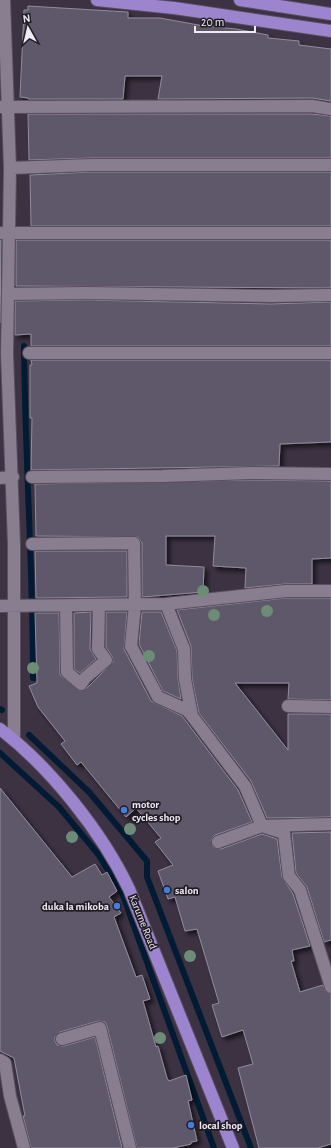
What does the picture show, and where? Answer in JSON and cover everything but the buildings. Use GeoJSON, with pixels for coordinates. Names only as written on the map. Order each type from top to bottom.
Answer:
{"type":"FeatureCollection","features":[{"type":"Feature","properties":{"kind":"main road"},"geometry":{"type":"LineString","coordinates":[[97,0],[174,8],[331,31]]}},
{"type":"Feature","properties":{"kind":"main road"},"geometry":{"type":"LineString","coordinates":[[240,0],[331,14]]}},
{"type":"Feature","properties":{"kind":"main road","name":"Karume Road"},"geometry":{"type":"LineString","coordinates":[[0,730],[14,740],[72,800],[118,866],[129,889],[233,1148]]}},
{"type":"Feature","properties":{"kind":"street"},"geometry":{"type":"LineString","coordinates":[[4,0],[4,107],[10,168],[5,234],[9,294],[4,354],[13,477],[14,740]]}},
{"type":"Feature","properties":{"kind":"street"},"geometry":{"type":"LineString","coordinates":[[4,107],[312,106],[331,109]]}},
{"type":"Feature","properties":{"kind":"street"},"geometry":{"type":"LineString","coordinates":[[10,168],[91,165],[331,165]]}},
{"type":"Feature","properties":{"kind":"street"},"geometry":{"type":"LineString","coordinates":[[5,234],[331,233]]}},
{"type":"Feature","properties":{"kind":"street"},"geometry":{"type":"LineString","coordinates":[[9,294],[87,293],[271,296],[331,295]]}},
{"type":"Feature","properties":{"kind":"street"},"geometry":{"type":"LineString","coordinates":[[29,353],[331,353]]}},
{"type":"Feature","properties":{"kind":"street"},"geometry":{"type":"LineString","coordinates":[[32,477],[163,476],[250,473],[331,474]]}},
{"type":"Feature","properties":{"kind":"street"},"geometry":{"type":"LineString","coordinates":[[0,478],[13,477]]}},
{"type":"Feature","properties":{"kind":"street"},"geometry":{"type":"LineString","coordinates":[[32,544],[134,543],[135,605],[131,646],[158,697],[188,710],[245,786],[262,826],[284,833],[289,876],[300,890],[331,986]]}},
{"type":"Feature","properties":{"kind":"street"},"geometry":{"type":"LineString","coordinates":[[0,606],[32,607],[166,604],[286,591],[331,590]]}},
{"type":"Feature","properties":{"kind":"street"},"geometry":{"type":"LineString","coordinates":[[166,604],[184,649],[185,679],[192,716]]}},
{"type":"Feature","properties":{"kind":"street"},"geometry":{"type":"LineString","coordinates":[[66,606],[67,672],[81,684],[85,678],[106,660],[98,649],[99,605]]}},
{"type":"Feature","properties":{"kind":"street"},"geometry":{"type":"LineString","coordinates":[[288,706],[331,707]]}},
{"type":"Feature","properties":{"kind":"street"},"geometry":{"type":"LineString","coordinates":[[218,842],[262,826],[331,824]]}},
{"type":"Feature","properties":{"kind":"street"},"geometry":{"type":"LineString","coordinates":[[62,1039],[100,1028],[130,1148]]}},
{"type":"Feature","properties":{"kind":"street"},"geometry":{"type":"LineString","coordinates":[[0,1060],[5,1063],[10,1096],[24,1148]]}},
{"type":"Feature","properties":{"kind":"waterway"},"geometry":{"type":"LineString","coordinates":[[24,346],[32,595],[33,678],[44,677]]}},
{"type":"Feature","properties":{"kind":"waterway"},"geometry":{"type":"LineString","coordinates":[[29,735],[89,792],[147,861],[147,877],[251,1148]]}},
{"type":"Feature","properties":{"kind":"waterway"},"geometry":{"type":"LineString","coordinates":[[0,753],[59,807],[98,854],[122,893],[214,1148]]}},
{"type":"Feature","properties":{"kind":"place","name":"motor cycles shop"},"geometry":{"type":"Point","coordinates":[124,810]}},
{"type":"Feature","properties":{"kind":"place","name":"salon"},"geometry":{"type":"Point","coordinates":[167,890]}},
{"type":"Feature","properties":{"kind":"place","name":"duka la mikoba"},"geometry":{"type":"Point","coordinates":[117,906]}},
{"type":"Feature","properties":{"kind":"place","name":"local shop"},"geometry":{"type":"Point","coordinates":[191,1125]}}]}
